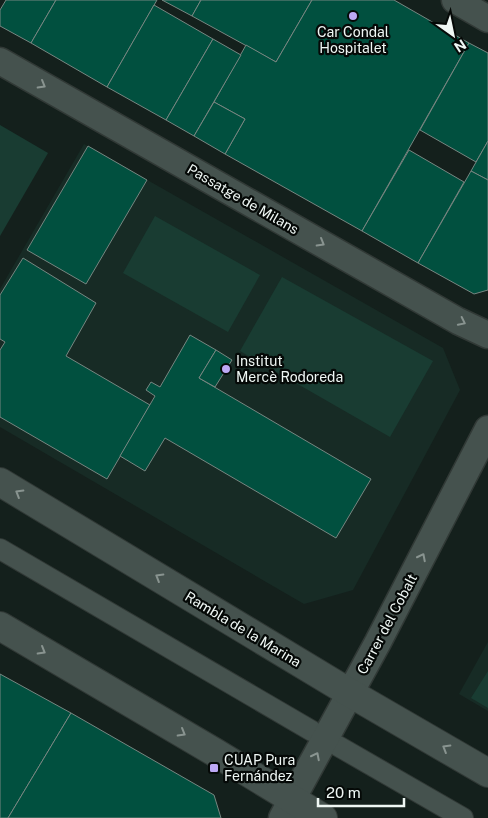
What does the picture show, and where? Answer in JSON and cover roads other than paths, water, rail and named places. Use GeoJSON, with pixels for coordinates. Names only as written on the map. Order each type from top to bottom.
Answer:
{"type":"FeatureCollection","features":[{"type":"Feature","properties":{"kind":"street"},"geometry":{"type":"LineString","coordinates":[[455,0],[488,19]]}},
{"type":"Feature","properties":{"kind":"street","name":"Passatge de Milans"},"geometry":{"type":"LineString","coordinates":[[0,61],[458,321],[488,335]]}},
{"type":"Feature","properties":{"kind":"street","name":"Carrer del Cobalt"},"geometry":{"type":"LineString","coordinates":[[288,809],[488,429]]}},
{"type":"Feature","properties":{"kind":"street","name":"Rambla de la Marina"},"geometry":{"type":"LineString","coordinates":[[0,482],[350,693],[488,773]]}},
{"type":"Feature","properties":{"kind":"street"},"geometry":{"type":"LineString","coordinates":[[0,549],[312,731]]}},
{"type":"Feature","properties":{"kind":"street"},"geometry":{"type":"LineString","coordinates":[[0,626],[288,809],[324,818]]}},
{"type":"Feature","properties":{"kind":"street"},"geometry":{"type":"LineString","coordinates":[[338,746],[463,818]]}},
{"type":"Feature","properties":{"kind":"place","name":"Car Condal Hospitalet"},"geometry":{"type":"Point","coordinates":[353,16]}},
{"type":"Feature","properties":{"kind":"place","name":"Institut Mercè Rodoreda"},"geometry":{"type":"Point","coordinates":[226,369]}},
{"type":"Feature","properties":{"kind":"place","name":"CUAP Pura Fernández"},"geometry":{"type":"Point","coordinates":[214,768]}}]}
